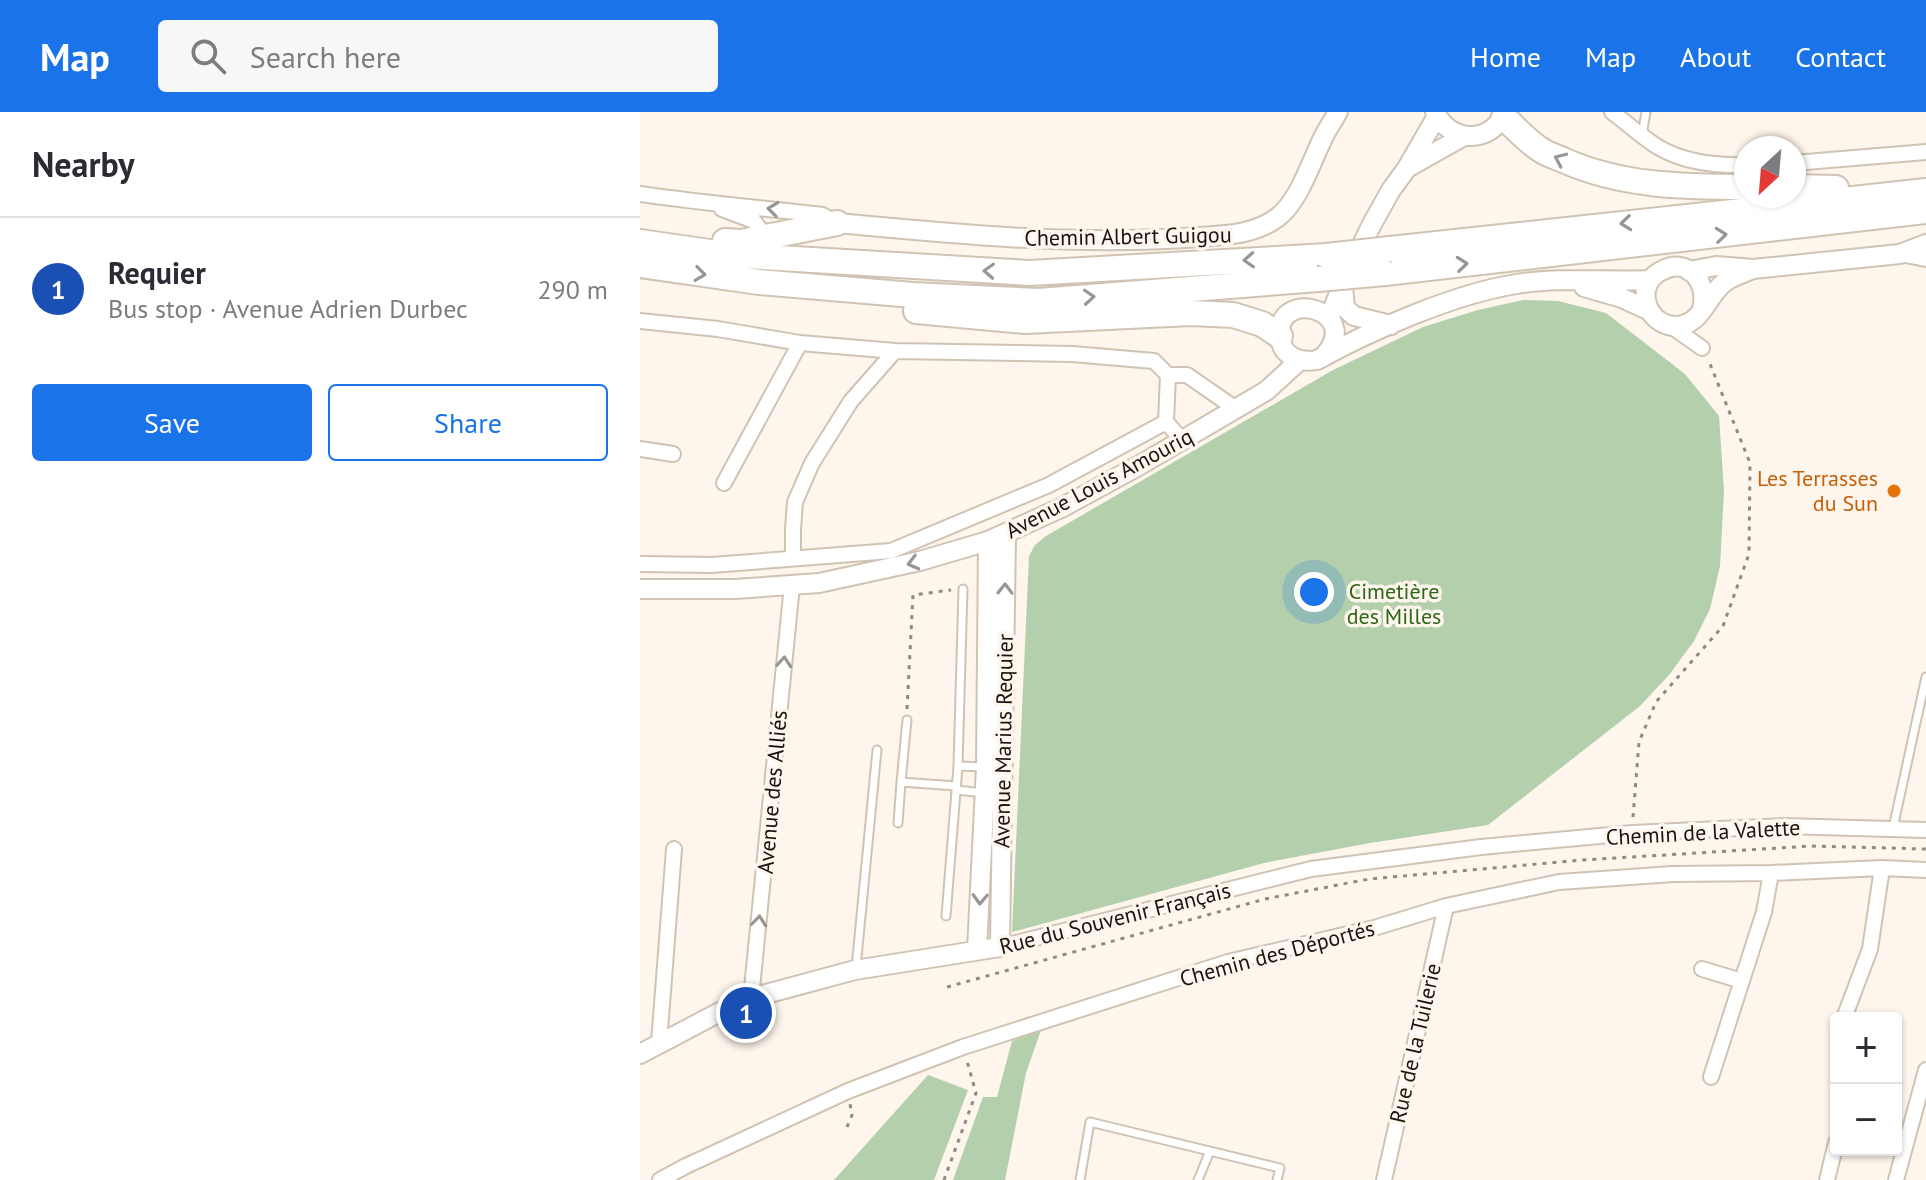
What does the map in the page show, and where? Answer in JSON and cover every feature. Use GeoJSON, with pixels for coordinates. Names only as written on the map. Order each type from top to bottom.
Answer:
{"type":"FeatureCollection","features":[{"type":"Feature","properties":{"kind":"highway"},"geometry":{"type":"LineString","coordinates":[[1504,114],[1519,132],[1541,150],[1605,176],[1649,184],[1734,187]]}},
{"type":"Feature","properties":{"kind":"highway"},"geometry":{"type":"LineString","coordinates":[[1806,187],[1926,190]]}},
{"type":"Feature","properties":{"kind":"highway"},"geometry":{"type":"LineString","coordinates":[[640,242],[730,255],[1030,273],[1327,256],[1926,190]]}},
{"type":"Feature","properties":{"kind":"highway"},"geometry":{"type":"LineString","coordinates":[[640,265],[759,282],[913,295],[1039,301],[1385,273],[1926,211]]}},
{"type":"Feature","properties":{"kind":"highway"},"geometry":{"type":"LineString","coordinates":[[640,230],[741,242],[845,224]]}},
{"type":"Feature","properties":{"kind":"highway"},"geometry":{"type":"LineString","coordinates":[[759,282],[874,307],[1025,321],[1191,313],[1233,315],[1262,324],[1281,340]]}},
{"type":"Feature","properties":{"kind":"street","name":"Chemin Albert Guigou"},"geometry":{"type":"LineString","coordinates":[[640,194],[822,215],[845,224],[1033,240],[1154,239],[1246,233],[1278,217],[1287,207],[1338,112]]}},
{"type":"Feature","properties":{"kind":"street"},"geometry":{"type":"LineString","coordinates":[[1612,112],[1657,147],[1693,162],[1734,165]]}},
{"type":"Feature","properties":{"kind":"street"},"geometry":{"type":"LineString","coordinates":[[1324,356],[1333,342],[1327,318],[1372,224],[1436,114],[1443,125],[1464,136],[1479,135],[1493,128],[1504,114]]}},
{"type":"Feature","properties":{"kind":"street"},"geometry":{"type":"LineString","coordinates":[[1407,168],[1464,136]]}},
{"type":"Feature","properties":{"kind":"street"},"geometry":{"type":"LineString","coordinates":[[1806,162],[1926,152]]}},
{"type":"Feature","properties":{"kind":"street","name":"Chemin Albert Guigou"},"geometry":{"type":"LineString","coordinates":[[706,204],[754,221],[766,237]]}},
{"type":"Feature","properties":{"kind":"street"},"geometry":{"type":"LineString","coordinates":[[1689,271],[1716,266],[1753,269],[1900,254],[1926,244]]}},
{"type":"Feature","properties":{"kind":"street"},"geometry":{"type":"LineString","coordinates":[[1900,254],[1926,259]]}},
{"type":"Feature","properties":{"kind":"street"},"geometry":{"type":"LineString","coordinates":[[1687,319],[1705,298],[1697,277],[1681,267],[1656,273],[1645,294],[1648,310],[1662,323],[1687,319],[1724,283],[1753,269]]}},
{"type":"Feature","properties":{"kind":"street"},"geometry":{"type":"LineString","coordinates":[[1281,340],[1286,352],[1299,361],[1308,362],[1391,325],[1487,290],[1558,281],[1650,280]]}},
{"type":"Feature","properties":{"kind":"street"},"geometry":{"type":"LineString","coordinates":[[1558,281],[1622,298],[1648,310]]}},
{"type":"Feature","properties":{"kind":"street"},"geometry":{"type":"LineString","coordinates":[[1343,284],[1345,308],[1354,316],[1391,325]]}},
{"type":"Feature","properties":{"kind":"street"},"geometry":{"type":"LineString","coordinates":[[1266,391],[1281,340],[1281,326],[1292,312],[1309,307],[1327,318],[1358,328],[1391,325]]}},
{"type":"Feature","properties":{"kind":"street"},"geometry":{"type":"LineString","coordinates":[[1687,319],[1702,348]]}},
{"type":"Feature","properties":{"kind":"street"},"geometry":{"type":"LineString","coordinates":[[640,321],[718,329],[800,343],[895,351],[1072,354],[1154,361],[1168,375],[1187,375],[1236,409]]}},
{"type":"Feature","properties":{"kind":"street"},"geometry":{"type":"LineString","coordinates":[[724,483],[800,343]]}},
{"type":"Feature","properties":{"kind":"street"},"geometry":{"type":"LineString","coordinates":[[793,558],[795,502],[812,463],[851,401],[895,351]]}},
{"type":"Feature","properties":{"kind":"street","name":"Avenue Louis Amouriq"},"geometry":{"type":"LineString","coordinates":[[640,589],[735,589],[819,583],[895,567],[997,537],[1063,507],[1140,465],[1266,391],[1299,361]]}},
{"type":"Feature","properties":{"kind":"street"},"geometry":{"type":"LineString","coordinates":[[1168,375],[1166,422],[1182,440]]}},
{"type":"Feature","properties":{"kind":"street"},"geometry":{"type":"LineString","coordinates":[[640,564],[712,565],[891,551],[1049,485],[1166,422]]}},
{"type":"Feature","properties":{"kind":"street"},"geometry":{"type":"LineString","coordinates":[[640,449],[673,454]]}},
{"type":"Feature","properties":{"kind":"street","name":"Avenue Marius Requier"},"geometry":{"type":"LineString","coordinates":[[997,537],[994,793],[1000,947]]}},
{"type":"Feature","properties":{"kind":"street","name":"Avenue des Alliés"},"geometry":{"type":"LineString","coordinates":[[751,998],[792,585]]}},
{"type":"Feature","properties":{"kind":"street","name":"Avenue Marius Requier"},"geometry":{"type":"LineString","coordinates":[[977,950],[994,793]]}},
{"type":"Feature","properties":{"kind":"street","name":"Chemin de la Valette"},"geometry":{"type":"LineString","coordinates":[[1481,847],[1632,833],[1784,826],[1926,830]]}},
{"type":"Feature","properties":{"kind":"street","name":"Rue du Souvenir Français"},"geometry":{"type":"LineString","coordinates":[[646,1048],[751,998],[855,970],[1000,947],[1311,869],[1481,847]]}},
{"type":"Feature","properties":{"kind":"street"},"geometry":{"type":"LineString","coordinates":[[646,1048],[674,849]]}},
{"type":"Feature","properties":{"kind":"street"},"geometry":{"type":"LineString","coordinates":[[1846,1012],[1870,949],[1882,868]]}},
{"type":"Feature","properties":{"kind":"street","name":"Chemin des Déportés"},"geometry":{"type":"LineString","coordinates":[[660,1180],[848,1091],[963,1047],[1228,962],[1374,928],[1446,906],[1559,882],[1673,874],[1882,868],[1926,870]]}},
{"type":"Feature","properties":{"kind":"street"},"geometry":{"type":"LineString","coordinates":[[1711,1077],[1764,912],[1771,873]]}},
{"type":"Feature","properties":{"kind":"street","name":"Rue de la Tuilerie"},"geometry":{"type":"LineString","coordinates":[[1384,1180],[1446,906]]}},
{"type":"Feature","properties":{"kind":"street"},"geometry":{"type":"LineString","coordinates":[[1702,969],[1742,981]]}},
{"type":"Feature","properties":{"kind":"street"},"geometry":{"type":"LineString","coordinates":[[1896,1180],[1926,1071]]}},
{"type":"Feature","properties":{"kind":"street"},"geometry":{"type":"LineString","coordinates":[[1827,1180],[1833,1156]]}},
{"type":"Feature","properties":{"kind":"lane"},"geometry":{"type":"LineString","coordinates":[[1642,135],[1646,112]]}},
{"type":"Feature","properties":{"kind":"lane"},"geometry":{"type":"LineString","coordinates":[[946,916],[958,766],[963,589]]}},
{"type":"Feature","properties":{"kind":"lane"},"geometry":{"type":"LineString","coordinates":[[1893,828],[1926,677]]}},
{"type":"Feature","properties":{"kind":"lane"},"geometry":{"type":"LineString","coordinates":[[898,823],[907,720]]}},
{"type":"Feature","properties":{"kind":"lane"},"geometry":{"type":"LineString","coordinates":[[855,970],[877,750]]}},
{"type":"Feature","properties":{"kind":"lane"},"geometry":{"type":"LineString","coordinates":[[958,766],[994,767]]}},
{"type":"Feature","properties":{"kind":"lane"},"geometry":{"type":"LineString","coordinates":[[901,782],[994,793]]}},
{"type":"Feature","properties":{"kind":"lane"},"geometry":{"type":"LineString","coordinates":[[1080,1180],[1090,1122],[1280,1168],[1277,1180]]}},
{"type":"Feature","properties":{"kind":"lane"},"geometry":{"type":"LineString","coordinates":[[1198,1180],[1210,1151]]}},
{"type":"Feature","properties":{"kind":"path"},"geometry":{"type":"LineString","coordinates":[[1632,833],[1639,742],[1656,702],[1723,626],[1749,554],[1750,463],[1702,348]]}},
{"type":"Feature","properties":{"kind":"path"},"geometry":{"type":"LineString","coordinates":[[907,720],[913,595],[963,589]]}},
{"type":"Feature","properties":{"kind":"path"},"geometry":{"type":"LineString","coordinates":[[947,987],[1265,899],[1369,879],[1568,861],[1811,846],[1926,849]]}},
{"type":"Feature","properties":{"kind":"path"},"geometry":{"type":"LineString","coordinates":[[944,1180],[976,1093],[963,1047]]}},
{"type":"Feature","properties":{"kind":"green space","name":"Cimetière des Milles"},"geometry":{"type":"Polygon","coordinates":[[[1523,300],[1558,301],[1606,313],[1685,374],[1719,416],[1724,491],[1720,566],[1710,609],[1694,641],[1669,675],[1640,706],[1488,825],[1264,863],[1012,932],[1029,556],[1035,545],[1333,370],[1423,327],[1523,300]]]}},
{"type":"Feature","properties":{"kind":"green space"},"geometry":{"type":"Polygon","coordinates":[[[1041,1030],[1026,1073],[1005,1180],[953,1180],[983,1097],[997,1097],[1012,1041],[1041,1030]]]}},
{"type":"Feature","properties":{"kind":"green space"},"geometry":{"type":"Polygon","coordinates":[[[928,1075],[968,1090],[934,1180],[834,1180],[928,1075]]]}},
{"type":"Feature","properties":{"kind":"place","name":"Les Terrasses du Sun"},"geometry":{"type":"Point","coordinates":[1894,491]}},
{"type":"Feature","properties":{"kind":"place","name":"Requier"},"geometry":{"type":"Point","coordinates":[746,1013]}}]}
